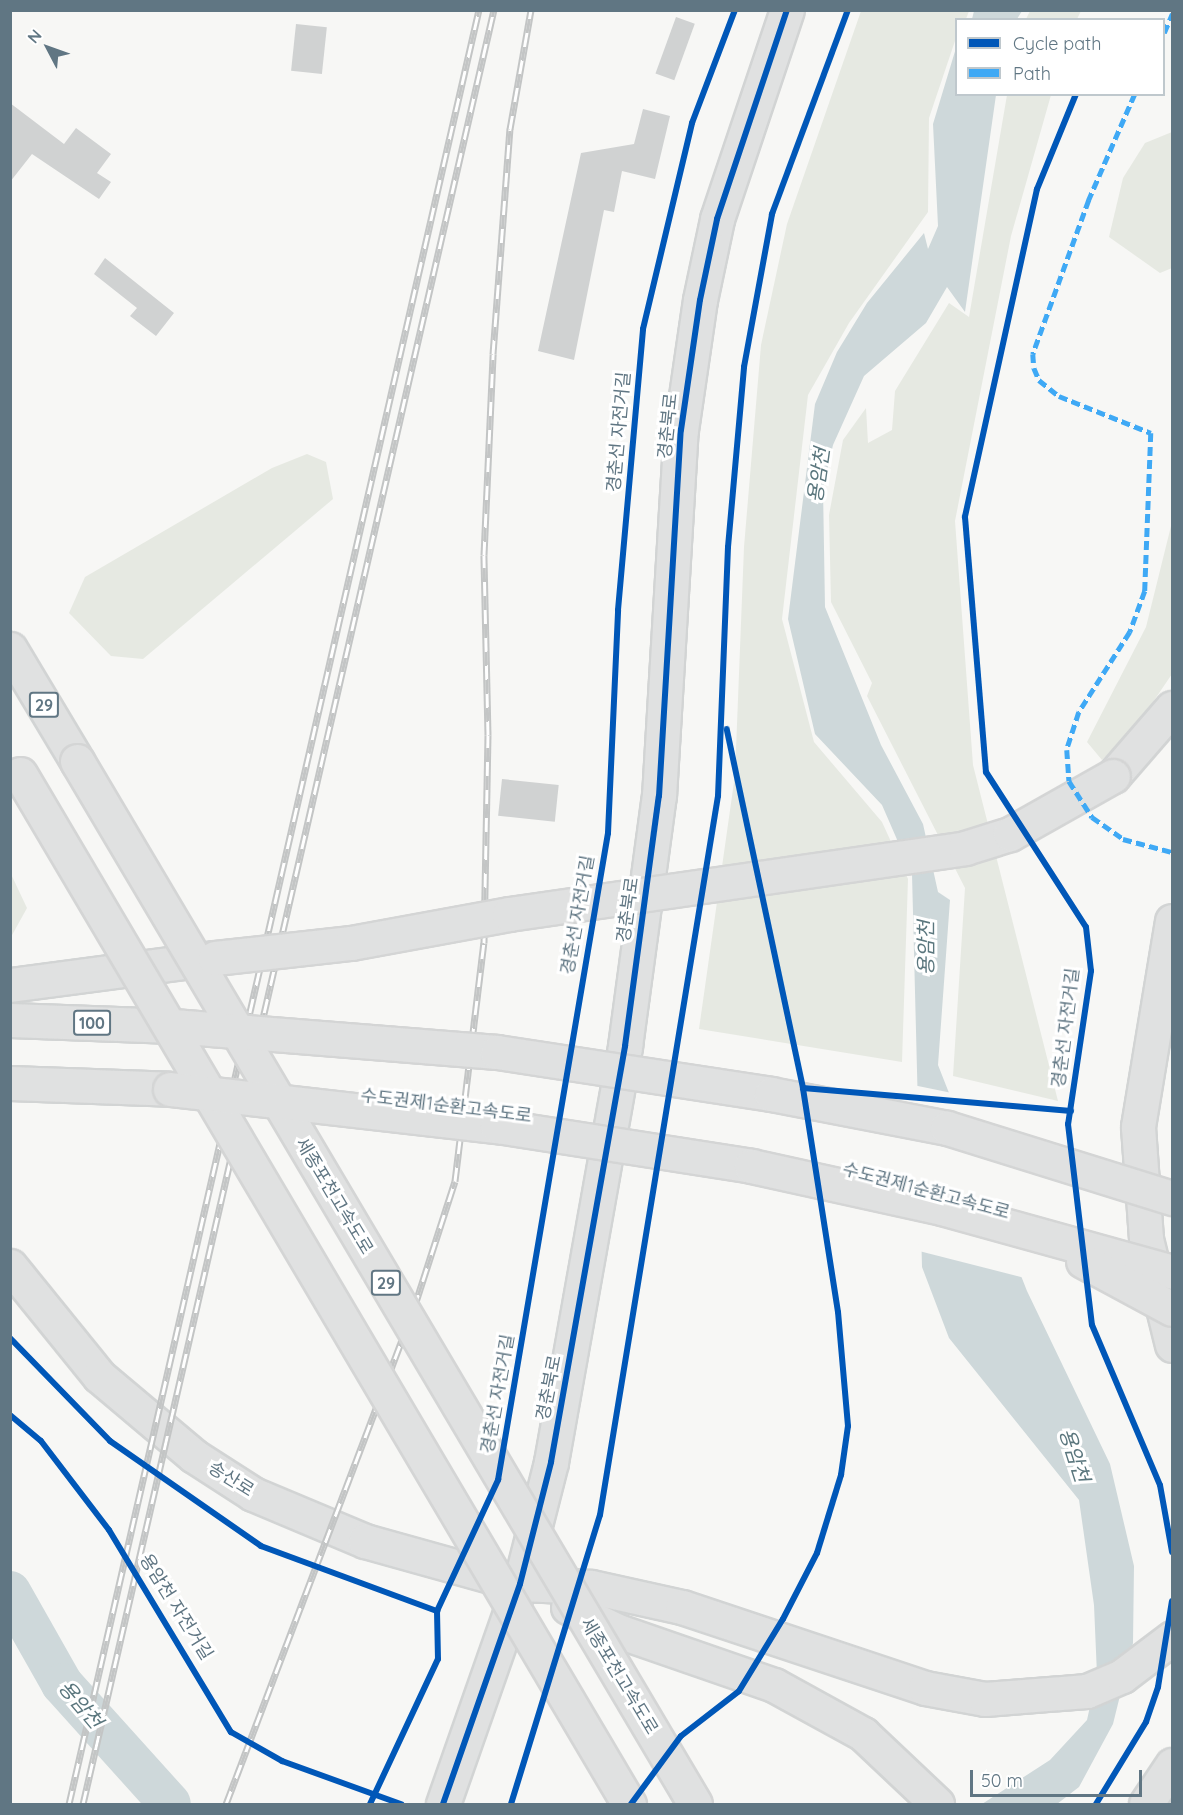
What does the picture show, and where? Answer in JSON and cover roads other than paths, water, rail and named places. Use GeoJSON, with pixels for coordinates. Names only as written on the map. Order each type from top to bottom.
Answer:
{"type":"FeatureCollection","features":[{"type":"Feature","properties":{"kind":"main road","name":"경춘북로"},"geometry":{"type":"LineString","coordinates":[[443,1804],[472,1727],[520,1584],[553,1451],[625,1046],[659,796],[681,430],[700,300],[717,219],[786,10]]}},
{"type":"Feature","properties":{"kind":"main road","name":"세종포천고속도로"},"geometry":{"type":"LineString","coordinates":[[10,649],[695,1804]]}},
{"type":"Feature","properties":{"kind":"main road"},"geometry":{"type":"LineString","coordinates":[[10,985],[351,943],[509,914],[965,848],[1010,834],[1113,776],[1173,708]]}},
{"type":"Feature","properties":{"kind":"main road"},"geometry":{"type":"LineString","coordinates":[[15,767],[629,1804]]}},
{"type":"Feature","properties":{"kind":"main road"},"geometry":{"type":"LineString","coordinates":[[1173,921],[1138,1127],[1146,1239],[1173,1345]]}},
{"type":"Feature","properties":{"kind":"main road","name":"100"},"geometry":{"type":"LineString","coordinates":[[10,1020],[173,1026],[497,1052],[771,1094],[947,1128],[1173,1198]]}},
{"type":"Feature","properties":{"kind":"main road","name":"수도권제1순환고속도로"},"geometry":{"type":"LineString","coordinates":[[10,1083],[170,1089],[497,1126],[752,1166],[854,1186],[1173,1272]]}},
{"type":"Feature","properties":{"kind":"main road"},"geometry":{"type":"LineString","coordinates":[[1033,1235],[1173,1309]]}},
{"type":"Feature","properties":{"kind":"main road","name":"송산로"},"geometry":{"type":"LineString","coordinates":[[10,1266],[99,1376],[194,1456],[253,1494],[365,1541],[520,1584]]}},
{"type":"Feature","properties":{"kind":"main road"},"geometry":{"type":"LineString","coordinates":[[520,1584],[591,1587],[682,1607],[925,1688],[985,1700],[1087,1691],[1122,1676],[1173,1638]]}},
{"type":"Feature","properties":{"kind":"main road"},"geometry":{"type":"LineString","coordinates":[[520,1584],[618,1631],[774,1685],[863,1734],[937,1804]]}},
{"type":"Feature","properties":{"kind":"main road"},"geometry":{"type":"LineString","coordinates":[[1146,1804],[1173,1765]]}},
{"type":"Feature","properties":{"kind":"water"},"geometry":{"type":"Polygon","coordinates":[[[974,10],[1022,11],[1018,18],[972,18],[974,10]]]}},
{"type":"Feature","properties":{"kind":"water"},"geometry":{"type":"Polygon","coordinates":[[[955,51],[955,96],[996,96],[965,312],[947,287],[926,323],[864,376],[833,445],[823,488],[825,607],[881,745],[923,824],[938,892],[950,900],[938,1065],[1027,1291],[1110,1464],[1134,1566],[1133,1643],[1113,1724],[1079,1787],[1057,1804],[982,1804],[1050,1760],[1087,1720],[1097,1675],[1094,1605],[1079,1500],[949,1338],[922,1267],[912,874],[882,805],[815,734],[788,619],[815,404],[837,352],[867,303],[924,233],[928,249],[938,226],[933,124],[955,51]]]}},
{"type":"Feature","properties":{"kind":"waterway","name":"용암천"},"geometry":{"type":"LineString","coordinates":[[10,1592],[62,1684],[170,1804]]}},
{"type":"Feature","properties":{"kind":"railway"},"geometry":{"type":"LineString","coordinates":[[69,1804],[479,10]]}},
{"type":"Feature","properties":{"kind":"railway"},"geometry":{"type":"LineString","coordinates":[[83,1804],[494,10]]}},
{"type":"Feature","properties":{"kind":"railway"},"geometry":{"type":"LineString","coordinates":[[226,1804],[414,1308],[455,1181],[484,943],[488,735],[484,555],[493,354],[510,129],[531,10]]}}]}
